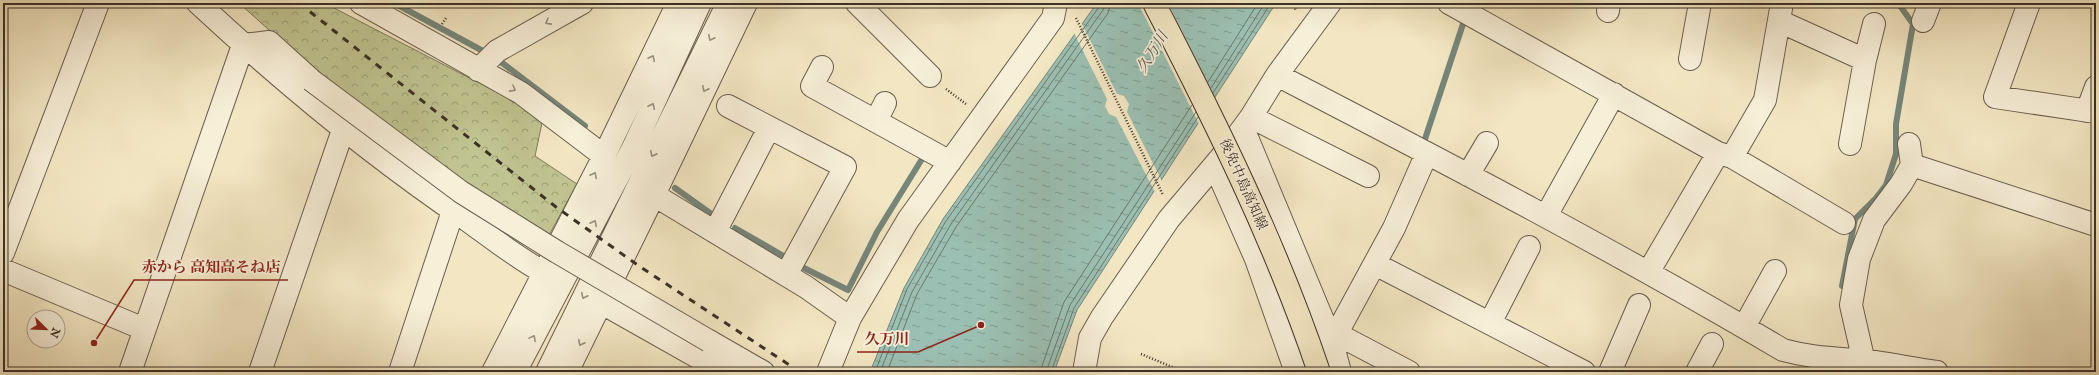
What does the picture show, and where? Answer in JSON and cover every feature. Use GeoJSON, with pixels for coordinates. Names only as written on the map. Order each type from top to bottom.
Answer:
{"type":"FeatureCollection","features":[{"type":"Feature","properties":{"kind":"main road","name":"後免中島高知線"},"geometry":{"type":"LineString","coordinates":[[1154,3],[1216,121],[1266,233],[1291,294],[1319,372]]}},
{"type":"Feature","properties":{"kind":"street"},"geometry":{"type":"LineString","coordinates":[[3,253],[98,3]]}},
{"type":"Feature","properties":{"kind":"street"},"geometry":{"type":"LineString","coordinates":[[198,3],[343,130],[453,211],[545,273]]}},
{"type":"Feature","properties":{"kind":"street"},"geometry":{"type":"LineString","coordinates":[[362,3],[521,93],[604,156]]}},
{"type":"Feature","properties":{"kind":"street"},"geometry":{"type":"LineString","coordinates":[[478,70],[496,51],[582,3]]}},
{"type":"Feature","properties":{"kind":"street"},"geometry":{"type":"LineString","coordinates":[[493,372],[604,156],[678,3]]}},
{"type":"Feature","properties":{"kind":"street"},"geometry":{"type":"LineString","coordinates":[[515,372],[632,148],[700,3]]}},
{"type":"Feature","properties":{"kind":"street"},"geometry":{"type":"LineString","coordinates":[[547,372],[728,3]]}},
{"type":"Feature","properties":{"kind":"street"},"geometry":{"type":"LineString","coordinates":[[567,372],[746,3]]}},
{"type":"Feature","properties":{"kind":"street"},"geometry":{"type":"LineString","coordinates":[[857,3],[930,76]]}},
{"type":"Feature","properties":{"kind":"street"},"geometry":{"type":"LineString","coordinates":[[1084,372],[1090,338],[1102,317],[1169,219],[1218,154],[1247,122],[1277,75],[1330,3]]}},
{"type":"Feature","properties":{"kind":"street"},"geometry":{"type":"LineString","coordinates":[[1449,3],[1725,155],[1844,223]]}},
{"type":"Feature","properties":{"kind":"street"},"geometry":{"type":"LineString","coordinates":[[1690,59],[1700,3]]}},
{"type":"Feature","properties":{"kind":"street"},"geometry":{"type":"LineString","coordinates":[[2029,3],[1995,97],[2092,112],[2096,87]]}},
{"type":"Feature","properties":{"kind":"street"},"geometry":{"type":"LineString","coordinates":[[828,372],[850,318],[908,220],[1053,18],[1064,7]]}},
{"type":"Feature","properties":{"kind":"street"},"geometry":{"type":"LineString","coordinates":[[1648,271],[1725,155],[1765,100],[1780,12],[1865,60]]}},
{"type":"Feature","properties":{"kind":"street"},"geometry":{"type":"LineString","coordinates":[[1850,144],[1865,60],[1874,24]]}},
{"type":"Feature","properties":{"kind":"street"},"geometry":{"type":"LineString","coordinates":[[243,44],[269,42],[311,80],[461,192],[557,252],[763,372]]}},
{"type":"Feature","properties":{"kind":"street"},"geometry":{"type":"LineString","coordinates":[[130,372],[243,44]]}},
{"type":"Feature","properties":{"kind":"street"},"geometry":{"type":"LineString","coordinates":[[822,67],[812,86],[880,112],[950,162]]}},
{"type":"Feature","properties":{"kind":"street"},"geometry":{"type":"LineString","coordinates":[[1277,75],[1648,271],[1783,350],[1805,356],[1937,372]]}},
{"type":"Feature","properties":{"kind":"street"},"geometry":{"type":"LineString","coordinates":[[1546,216],[1614,94]]}},
{"type":"Feature","properties":{"kind":"street"},"geometry":{"type":"LineString","coordinates":[[728,106],[845,167],[786,275]]}},
{"type":"Feature","properties":{"kind":"street"},"geometry":{"type":"LineString","coordinates":[[1247,122],[1368,176]]}},
{"type":"Feature","properties":{"kind":"street"},"geometry":{"type":"LineString","coordinates":[[1247,122],[1334,338],[1340,372]]}},
{"type":"Feature","properties":{"kind":"street"},"geometry":{"type":"LineString","coordinates":[[715,232],[769,128]]}},
{"type":"Feature","properties":{"kind":"street"},"geometry":{"type":"LineString","coordinates":[[260,372],[343,130]]}},
{"type":"Feature","properties":{"kind":"street"},"geometry":{"type":"LineString","coordinates":[[1468,175],[1487,143]]}},
{"type":"Feature","properties":{"kind":"street"},"geometry":{"type":"LineString","coordinates":[[1334,338],[1394,228],[1427,153]]}},
{"type":"Feature","properties":{"kind":"street"},"geometry":{"type":"LineString","coordinates":[[1218,154],[1296,372]]}},
{"type":"Feature","properties":{"kind":"street"},"geometry":{"type":"LineString","coordinates":[[1864,362],[1852,305],[1859,259],[1874,220],[1901,184],[1910,155],[2096,225]]}},
{"type":"Feature","properties":{"kind":"street"},"geometry":{"type":"LineString","coordinates":[[654,195],[786,275],[850,318]]}},
{"type":"Feature","properties":{"kind":"street"},"geometry":{"type":"LineString","coordinates":[[400,372],[453,211]]}},
{"type":"Feature","properties":{"kind":"street"},"geometry":{"type":"LineString","coordinates":[[1490,323],[1529,247]]}},
{"type":"Feature","properties":{"kind":"street"},"geometry":{"type":"LineString","coordinates":[[1375,264],[1584,372]]}},
{"type":"Feature","properties":{"kind":"street"},"geometry":{"type":"LineString","coordinates":[[3,270],[144,329]]}},
{"type":"Feature","properties":{"kind":"street"},"geometry":{"type":"LineString","coordinates":[[1744,327],[1775,271]]}},
{"type":"Feature","properties":{"kind":"street"},"geometry":{"type":"LineString","coordinates":[[600,302],[721,371]]}},
{"type":"Feature","properties":{"kind":"street"},"geometry":{"type":"LineString","coordinates":[[1610,372],[1639,305]]}},
{"type":"Feature","properties":{"kind":"street"},"geometry":{"type":"LineString","coordinates":[[1334,338],[1409,372]]}},
{"type":"Feature","properties":{"kind":"street"},"geometry":{"type":"LineString","coordinates":[[1697,372],[1712,344]]}},
{"type":"Feature","properties":{"kind":"path"},"geometry":{"type":"LineString","coordinates":[[1293,3],[1296,8]]}},
{"type":"Feature","properties":{"kind":"path"},"geometry":{"type":"LineString","coordinates":[[1064,7],[1165,199]]}},
{"type":"Feature","properties":{"kind":"path"},"geometry":{"type":"LineString","coordinates":[[930,76],[972,109]]}},
{"type":"Feature","properties":{"kind":"path"},"geometry":{"type":"LineString","coordinates":[[1141,354],[1184,372]]}},
{"type":"Feature","properties":{"kind":"green space"},"geometry":{"type":"Polygon","coordinates":[[[239,3],[334,3],[334,8],[514,101],[542,123],[535,156],[577,184],[549,235],[452,174],[369,114],[239,3]]]}},
{"type":"Feature","properties":{"kind":"water"},"geometry":{"type":"Polygon","coordinates":[[[1097,3],[1276,3],[1077,310],[1054,372],[870,372],[904,288],[943,219],[1097,3]]]}},
{"type":"Feature","properties":{"kind":"pier"},"geometry":{"type":"Polygon","coordinates":[[[1138,3],[1168,3],[1216,99],[1200,126],[1138,3]]]}},
{"type":"Feature","properties":{"kind":"pier"},"geometry":{"type":"Polygon","coordinates":[[[1081,22],[1117,94],[1124,96],[1129,104],[1127,112],[1163,183],[1156,194],[1116,117],[1109,114],[1105,106],[1107,99],[1074,33],[1081,22]]]}},
{"type":"Feature","properties":{"kind":"waterway"},"geometry":{"type":"LineString","coordinates":[[394,3],[483,51]]}},
{"type":"Feature","properties":{"kind":"waterway"},"geometry":{"type":"LineString","coordinates":[[1842,286],[1855,219],[1876,198],[1886,185],[1896,154],[1896,124],[1913,24],[1898,3]]}},
{"type":"Feature","properties":{"kind":"waterway"},"geometry":{"type":"LineString","coordinates":[[1425,139],[1464,21]]}},
{"type":"Feature","properties":{"kind":"waterway"},"geometry":{"type":"LineString","coordinates":[[501,62],[585,126]]}},
{"type":"Feature","properties":{"kind":"waterway"},"geometry":{"type":"LineString","coordinates":[[800,266],[848,290],[877,232],[922,159]]}},
{"type":"Feature","properties":{"kind":"waterway"},"geometry":{"type":"LineString","coordinates":[[675,188],[710,213]]}},
{"type":"Feature","properties":{"kind":"waterway"},"geometry":{"type":"LineString","coordinates":[[735,228],[787,258]]}},
{"type":"Feature","properties":{"kind":"railway"},"geometry":{"type":"LineString","coordinates":[[299,3],[556,207],[639,266],[800,372]]}},
{"type":"Feature","properties":{"kind":"place","name":"久万川"},"geometry":{"type":"Point","coordinates":[981,325]}},
{"type":"Feature","properties":{"kind":"place","name":"赤から 高知高そね店"},"geometry":{"type":"Point","coordinates":[94,343]}}]}
